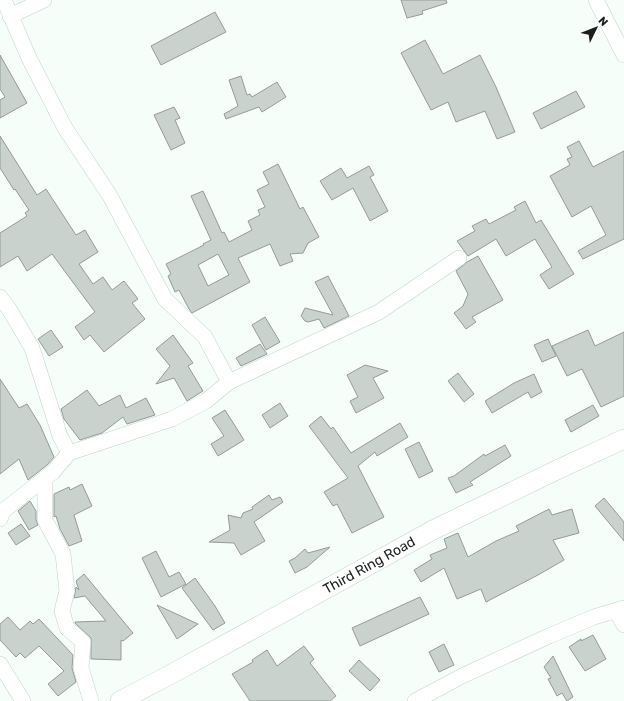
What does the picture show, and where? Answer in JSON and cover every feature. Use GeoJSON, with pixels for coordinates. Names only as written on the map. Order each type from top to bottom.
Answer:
{"type":"FeatureCollection","features":[{"type":"Feature","properties":{"kind":"street"},"geometry":{"type":"LineString","coordinates":[[4,0],[29,58],[65,128],[110,196],[165,299],[204,337],[229,382]]}},
{"type":"Feature","properties":{"kind":"street"},"geometry":{"type":"LineString","coordinates":[[10,16],[44,0]]}},
{"type":"Feature","properties":{"kind":"street"},"geometry":{"type":"LineString","coordinates":[[596,0],[624,55]]}},
{"type":"Feature","properties":{"kind":"street"},"geometry":{"type":"LineString","coordinates":[[0,519],[3,511],[53,472],[69,453],[172,419],[206,400],[229,382],[379,312],[459,258]]}},
{"type":"Feature","properties":{"kind":"street"},"geometry":{"type":"LineString","coordinates":[[0,297],[9,309],[32,348],[60,436],[69,453]]}},
{"type":"Feature","properties":{"kind":"street","name":"Third Ring Road"},"geometry":{"type":"LineString","coordinates":[[120,701],[433,530],[561,468],[624,440]]}},
{"type":"Feature","properties":{"kind":"street"},"geometry":{"type":"LineString","coordinates":[[45,478],[45,520],[63,554],[67,591],[62,611],[68,628],[83,642],[81,668],[91,701]]}},
{"type":"Feature","properties":{"kind":"street"},"geometry":{"type":"LineString","coordinates":[[415,701],[462,676],[594,617],[620,610],[624,625]]}},
{"type":"Feature","properties":{"kind":"street"},"geometry":{"type":"LineString","coordinates":[[0,664],[23,701]]}},
{"type":"Feature","properties":{"kind":"building"},"geometry":{"type":"Polygon","coordinates":[[[401,0],[446,0],[447,3],[422,11],[423,14],[407,18],[401,0]]]}},
{"type":"Feature","properties":{"kind":"building"},"geometry":{"type":"Polygon","coordinates":[[[215,12],[226,32],[161,65],[151,46],[215,12]]]}},
{"type":"Feature","properties":{"kind":"building"},"geometry":{"type":"Polygon","coordinates":[[[425,40],[443,74],[480,55],[496,87],[515,132],[497,139],[485,111],[456,122],[448,102],[431,110],[401,53],[425,40]]]}},
{"type":"Feature","properties":{"kind":"building"},"geometry":{"type":"Polygon","coordinates":[[[0,55],[27,103],[0,118],[0,100],[5,97],[0,89],[0,55]]]}},
{"type":"Feature","properties":{"kind":"building"},"geometry":{"type":"Polygon","coordinates":[[[241,76],[247,95],[250,94],[252,97],[277,82],[286,97],[262,112],[259,107],[226,119],[224,114],[238,106],[229,80],[241,76]]]}},
{"type":"Feature","properties":{"kind":"building"},"geometry":{"type":"Polygon","coordinates":[[[576,91],[585,107],[541,129],[533,113],[576,91]]]}},
{"type":"Feature","properties":{"kind":"building"},"geometry":{"type":"Polygon","coordinates":[[[174,107],[180,118],[175,120],[185,143],[171,150],[154,115],[174,107]]]}},
{"type":"Feature","properties":{"kind":"building"},"geometry":{"type":"Polygon","coordinates":[[[0,136],[37,195],[46,189],[76,235],[85,230],[98,252],[79,264],[93,284],[103,277],[112,290],[124,281],[138,299],[132,303],[145,319],[104,352],[90,335],[84,340],[75,327],[95,312],[52,254],[27,271],[18,256],[0,267],[0,233],[27,216],[25,213],[29,210],[0,168],[0,136]]]}},
{"type":"Feature","properties":{"kind":"building"},"geometry":{"type":"Polygon","coordinates":[[[579,141],[593,167],[624,151],[624,239],[583,259],[578,251],[606,235],[591,206],[572,217],[550,176],[570,165],[567,159],[572,157],[567,147],[579,141]]]}},
{"type":"Feature","properties":{"kind":"building"},"geometry":{"type":"Polygon","coordinates":[[[278,164],[300,209],[303,207],[319,237],[308,243],[303,253],[290,254],[293,261],[280,266],[270,244],[238,258],[250,282],[192,313],[179,290],[175,292],[168,276],[171,274],[166,264],[211,240],[191,196],[203,191],[222,233],[224,232],[229,242],[252,230],[248,221],[260,215],[258,210],[265,207],[257,190],[269,184],[263,172],[278,164]],[[218,254],[198,265],[208,286],[229,275],[218,254]]]}},
{"type":"Feature","properties":{"kind":"building"},"geometry":{"type":"Polygon","coordinates":[[[369,166],[374,175],[370,177],[388,211],[370,221],[353,188],[332,200],[320,181],[341,168],[347,178],[369,166]]]}},
{"type":"Feature","properties":{"kind":"building"},"geometry":{"type":"Polygon","coordinates":[[[525,201],[536,223],[541,220],[574,274],[549,289],[540,275],[552,267],[535,239],[506,256],[496,239],[468,256],[457,241],[475,231],[472,226],[486,219],[489,224],[516,210],[514,207],[525,201]]]}},
{"type":"Feature","properties":{"kind":"building"},"geometry":{"type":"Polygon","coordinates":[[[478,256],[503,300],[472,317],[476,322],[466,329],[454,313],[463,306],[468,294],[456,271],[467,262],[478,256]]]}},
{"type":"Feature","properties":{"kind":"building"},"geometry":{"type":"Polygon","coordinates":[[[328,276],[349,316],[324,328],[319,319],[308,322],[301,316],[305,308],[333,315],[315,282],[328,276]]]}},
{"type":"Feature","properties":{"kind":"building"},"geometry":{"type":"Polygon","coordinates":[[[265,317],[280,342],[266,350],[252,325],[265,317]]]}},
{"type":"Feature","properties":{"kind":"building"},"geometry":{"type":"Polygon","coordinates":[[[51,330],[63,347],[49,356],[38,339],[51,330]]]}},
{"type":"Feature","properties":{"kind":"building"},"geometry":{"type":"Polygon","coordinates":[[[588,330],[595,346],[624,332],[624,396],[601,407],[582,369],[567,376],[552,346],[588,330]]]}},
{"type":"Feature","properties":{"kind":"building"},"geometry":{"type":"Polygon","coordinates":[[[173,335],[193,363],[188,366],[203,391],[187,401],[174,378],[156,384],[170,366],[156,349],[173,335]]]}},
{"type":"Feature","properties":{"kind":"building"},"geometry":{"type":"Polygon","coordinates":[[[548,339],[556,356],[542,362],[534,345],[548,339]]]}},
{"type":"Feature","properties":{"kind":"building"},"geometry":{"type":"Polygon","coordinates":[[[260,344],[267,354],[241,366],[236,358],[260,344]]]}},
{"type":"Feature","properties":{"kind":"building"},"geometry":{"type":"Polygon","coordinates":[[[365,365],[388,371],[373,378],[384,398],[356,413],[350,401],[358,397],[347,375],[365,365]]]}},
{"type":"Feature","properties":{"kind":"building"},"geometry":{"type":"Polygon","coordinates":[[[458,373],[474,394],[464,402],[448,381],[458,373]]]}},
{"type":"Feature","properties":{"kind":"building"},"geometry":{"type":"Polygon","coordinates":[[[534,374],[542,392],[531,398],[528,392],[492,413],[485,401],[514,383],[534,374]]]}},
{"type":"Feature","properties":{"kind":"building"},"geometry":{"type":"Polygon","coordinates":[[[0,379],[19,408],[27,404],[40,425],[54,457],[47,465],[28,480],[19,459],[0,474],[0,379]]]}},
{"type":"Feature","properties":{"kind":"building"},"geometry":{"type":"Polygon","coordinates":[[[87,390],[99,406],[120,395],[126,408],[146,398],[155,415],[127,424],[123,417],[102,433],[80,440],[64,419],[61,409],[87,390]]]}},
{"type":"Feature","properties":{"kind":"building"},"geometry":{"type":"Polygon","coordinates":[[[280,403],[288,416],[270,428],[262,415],[280,403]]]}},
{"type":"Feature","properties":{"kind":"building"},"geometry":{"type":"Polygon","coordinates":[[[593,405],[599,416],[571,432],[565,420],[593,405]]]}},
{"type":"Feature","properties":{"kind":"building"},"geometry":{"type":"Polygon","coordinates":[[[225,410],[244,440],[218,456],[211,444],[224,436],[212,418],[225,410]]]}},
{"type":"Feature","properties":{"kind":"building"},"geometry":{"type":"Polygon","coordinates":[[[321,416],[331,429],[333,427],[351,453],[400,423],[408,437],[377,456],[375,452],[358,466],[384,517],[352,533],[337,504],[333,506],[324,492],[348,478],[309,426],[321,416]]]}},
{"type":"Feature","properties":{"kind":"building"},"geometry":{"type":"Polygon","coordinates":[[[419,442],[433,471],[419,478],[405,449],[419,442]]]}},
{"type":"Feature","properties":{"kind":"building"},"geometry":{"type":"Polygon","coordinates":[[[505,445],[511,456],[470,482],[473,485],[456,493],[448,478],[454,476],[484,454],[485,456],[505,445]]]}},
{"type":"Feature","properties":{"kind":"building"},"geometry":{"type":"Polygon","coordinates":[[[82,484],[92,506],[74,515],[82,541],[69,546],[60,529],[56,516],[54,517],[54,494],[69,487],[70,490],[82,484]]]}},
{"type":"Feature","properties":{"kind":"building"},"geometry":{"type":"Polygon","coordinates":[[[269,495],[272,500],[280,497],[283,502],[254,522],[265,541],[241,555],[234,543],[209,542],[230,530],[228,515],[241,518],[243,513],[253,509],[252,507],[269,495]]]}},
{"type":"Feature","properties":{"kind":"building"},"geometry":{"type":"Polygon","coordinates":[[[604,498],[624,522],[624,541],[595,506],[604,498]]]}},
{"type":"Feature","properties":{"kind":"building"},"geometry":{"type":"Polygon","coordinates":[[[30,501],[36,511],[36,520],[38,525],[29,530],[18,511],[30,501]]]}},
{"type":"Feature","properties":{"kind":"building"},"geometry":{"type":"Polygon","coordinates":[[[549,509],[552,515],[572,509],[579,533],[553,540],[564,560],[486,602],[481,589],[457,599],[444,568],[421,582],[414,570],[432,559],[430,555],[447,548],[444,539],[458,533],[468,557],[496,541],[519,531],[516,526],[549,509]]]}},
{"type":"Feature","properties":{"kind":"building"},"geometry":{"type":"Polygon","coordinates":[[[21,524],[30,536],[16,545],[8,533],[21,524]]]}},
{"type":"Feature","properties":{"kind":"building"},"geometry":{"type":"Polygon","coordinates":[[[330,547],[307,567],[295,573],[289,561],[305,549],[308,553],[330,547]]]}},
{"type":"Feature","properties":{"kind":"building"},"geometry":{"type":"Polygon","coordinates":[[[156,551],[169,577],[179,572],[186,584],[161,597],[142,558],[156,551]]]}},
{"type":"Feature","properties":{"kind":"building"},"geometry":{"type":"Polygon","coordinates":[[[84,574],[133,633],[123,641],[121,640],[121,660],[91,659],[91,638],[75,623],[106,621],[85,596],[74,598],[76,587],[79,590],[76,581],[84,574]]]}},
{"type":"Feature","properties":{"kind":"building"},"geometry":{"type":"Polygon","coordinates":[[[195,578],[225,623],[213,630],[182,588],[195,578]]]}},
{"type":"Feature","properties":{"kind":"building"},"geometry":{"type":"Polygon","coordinates":[[[420,597],[429,614],[360,646],[352,628],[420,597]]]}},
{"type":"Feature","properties":{"kind":"building"},"geometry":{"type":"Polygon","coordinates":[[[157,605],[198,624],[177,639],[157,605]]]}},
{"type":"Feature","properties":{"kind":"building"},"geometry":{"type":"Polygon","coordinates":[[[8,617],[20,630],[30,621],[33,624],[39,619],[73,655],[72,668],[76,682],[58,696],[48,684],[64,671],[39,646],[25,658],[20,653],[16,657],[0,640],[0,624],[8,617]]]}},
{"type":"Feature","properties":{"kind":"building"},"geometry":{"type":"Polygon","coordinates":[[[593,635],[606,659],[585,671],[569,647],[581,639],[581,641],[593,635]]]}},
{"type":"Feature","properties":{"kind":"building"},"geometry":{"type":"Polygon","coordinates":[[[444,644],[454,665],[439,672],[429,652],[444,644]]]}},
{"type":"Feature","properties":{"kind":"building"},"geometry":{"type":"Polygon","coordinates":[[[304,646],[314,659],[310,663],[336,696],[330,701],[250,701],[232,674],[253,662],[252,660],[267,650],[277,666],[304,646]]]}},
{"type":"Feature","properties":{"kind":"building"},"geometry":{"type":"Polygon","coordinates":[[[553,656],[573,697],[567,701],[562,693],[557,696],[548,679],[551,678],[544,667],[553,656]]]}},
{"type":"Feature","properties":{"kind":"building"},"geometry":{"type":"Polygon","coordinates":[[[359,660],[380,680],[370,691],[349,671],[359,660]]]}}]}
